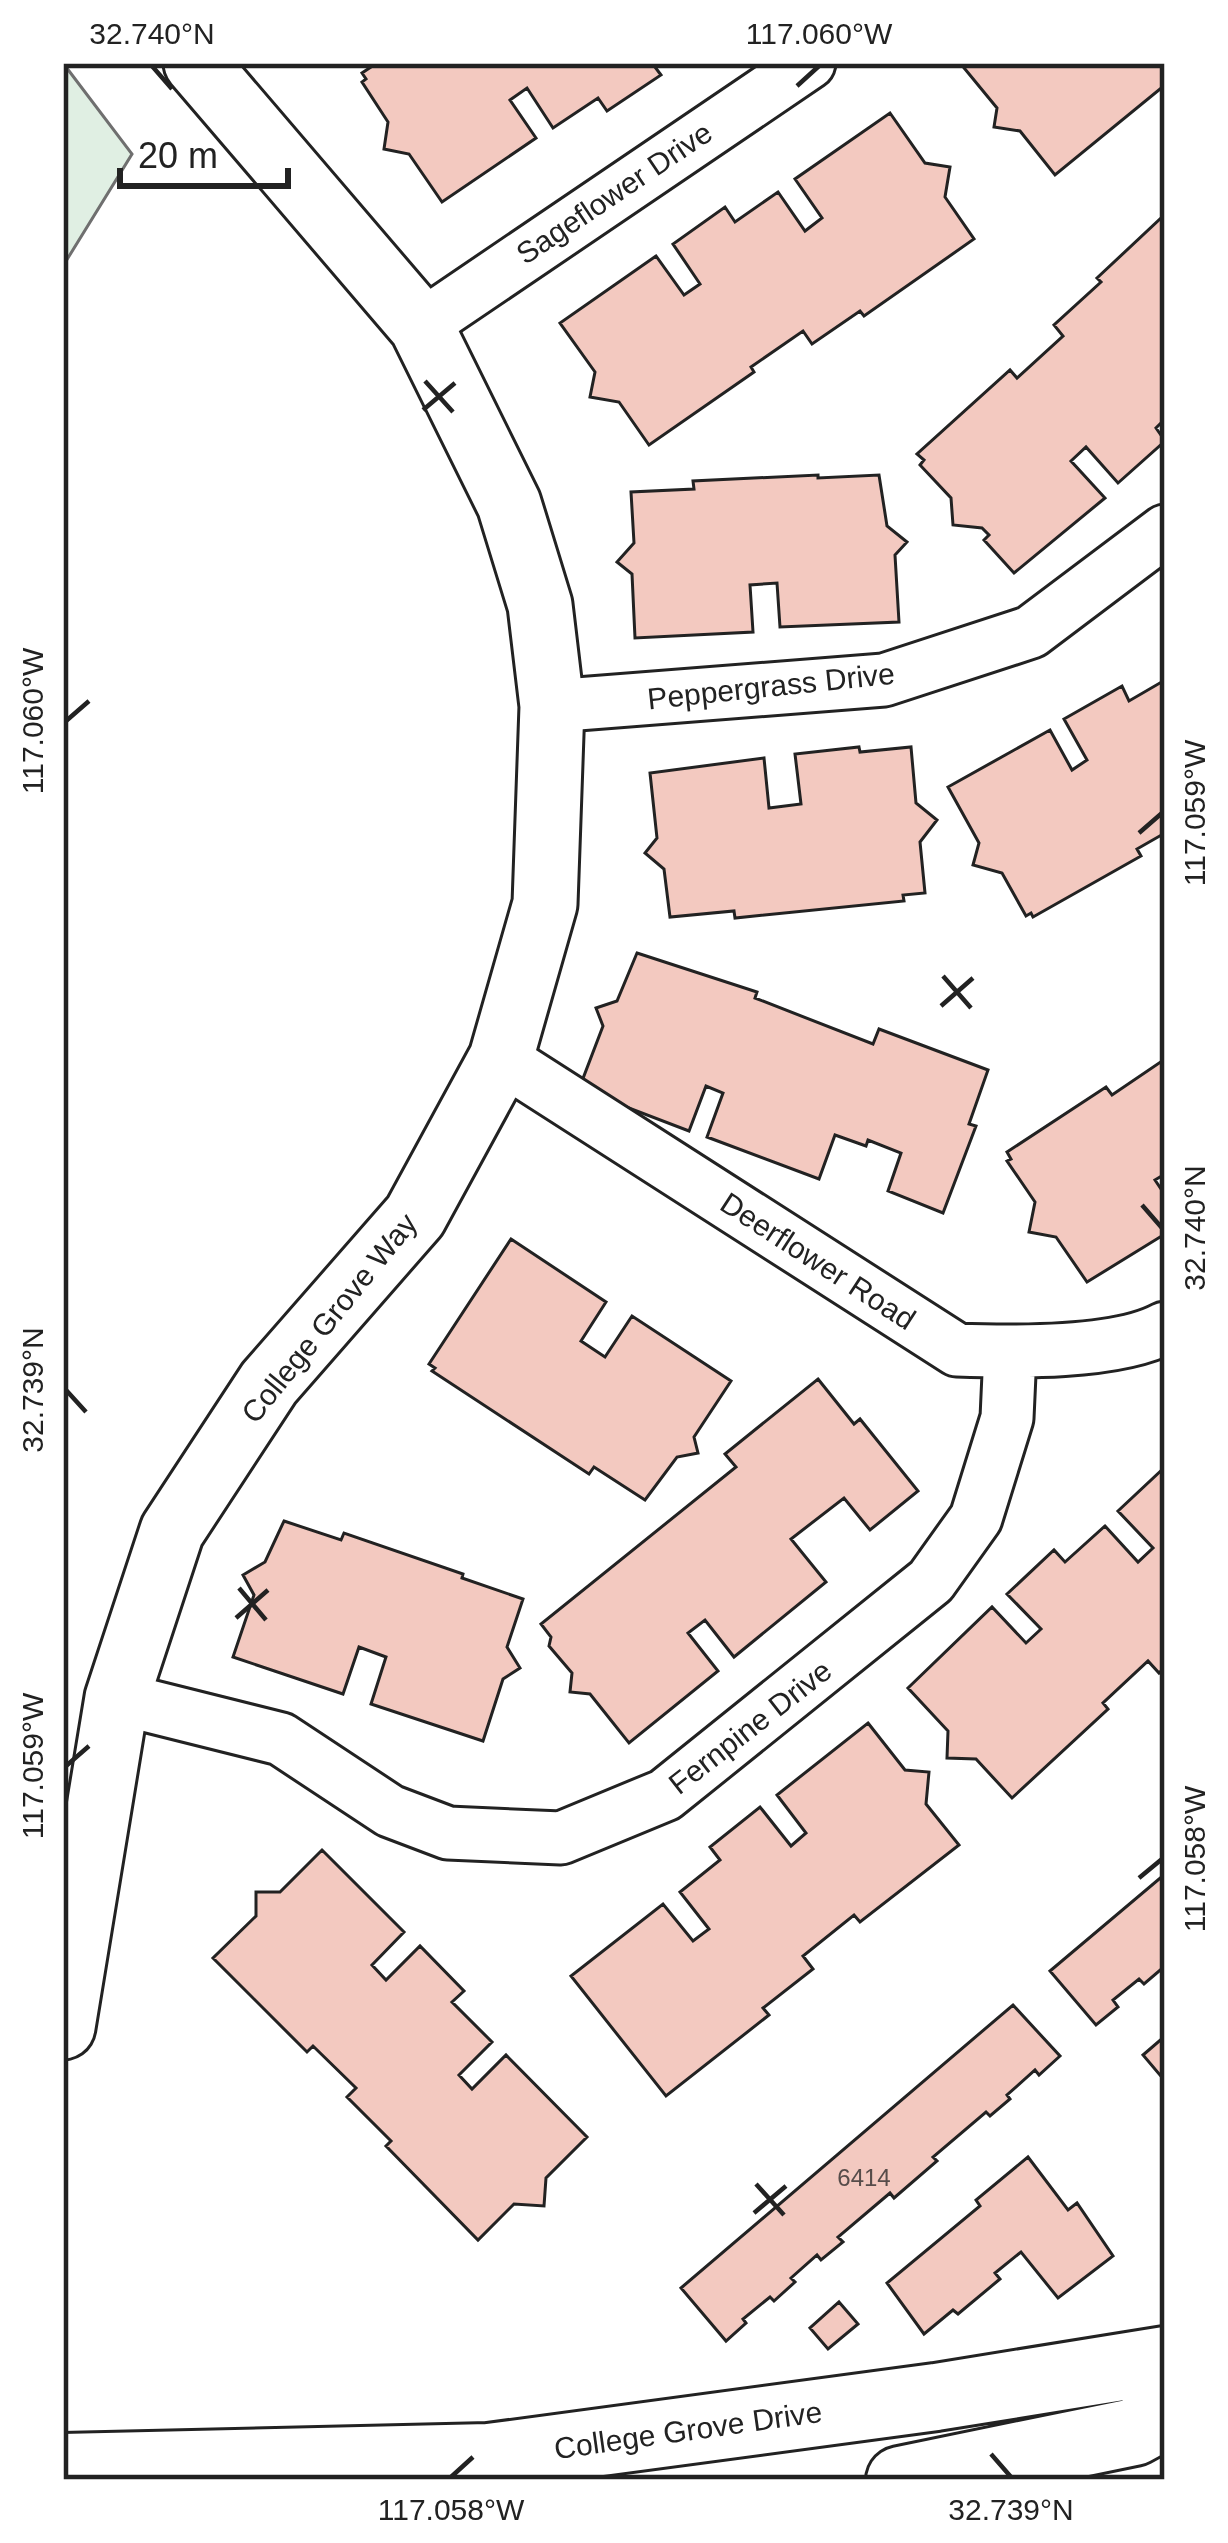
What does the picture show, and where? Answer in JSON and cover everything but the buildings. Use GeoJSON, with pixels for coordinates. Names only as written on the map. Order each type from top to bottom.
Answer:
{"type":"FeatureCollection","features":[{"type":"Feature","properties":{"kind":"main road","name":"College Grove Drive"},"geometry":{"type":"LineString","coordinates":[[63,2473],[489,2457],[936,2397],[1165,2360]]}},
{"type":"Feature","properties":{"kind":"main road"},"geometry":{"type":"LineString","coordinates":[[900,2480],[1134,2432],[1165,2415]]}},
{"type":"Feature","properties":{"kind":"street","name":"College Grove Way"},"geometry":{"type":"LineString","coordinates":[[63,2027],[117,1698],[172,1531],[269,1383],[416,1216],[501,1058],[545,904],[552,706],[540,605],[509,504],[421,326],[196,63]]}},
{"type":"Feature","properties":{"kind":"street","name":"Sageflower Drive"},"geometry":{"type":"LineString","coordinates":[[421,326],[808,63]]}},
{"type":"Feature","properties":{"kind":"street","name":"Peppergrass Drive"},"geometry":{"type":"LineString","coordinates":[[552,706],[884,680],[1031,632],[1165,531]]}},
{"type":"Feature","properties":{"kind":"street","name":"Deerflower Road"},"geometry":{"type":"LineString","coordinates":[[501,1058],[957,1350],[1010,1352],[1142,1340],[1165,1328]]}},
{"type":"Feature","properties":{"kind":"street","name":"Fernpine Drive"},"geometry":{"type":"LineString","coordinates":[[117,1698],[281,1739],[390,1811],[448,1833],[561,1838],[665,1796],[931,1581],[976,1518],[1007,1418],[1010,1352]]}},
{"type":"Feature","properties":{"kind":"green space"},"geometry":{"type":"Polygon","coordinates":[[[63,63],[132,154],[63,266],[63,63]]]}}]}
